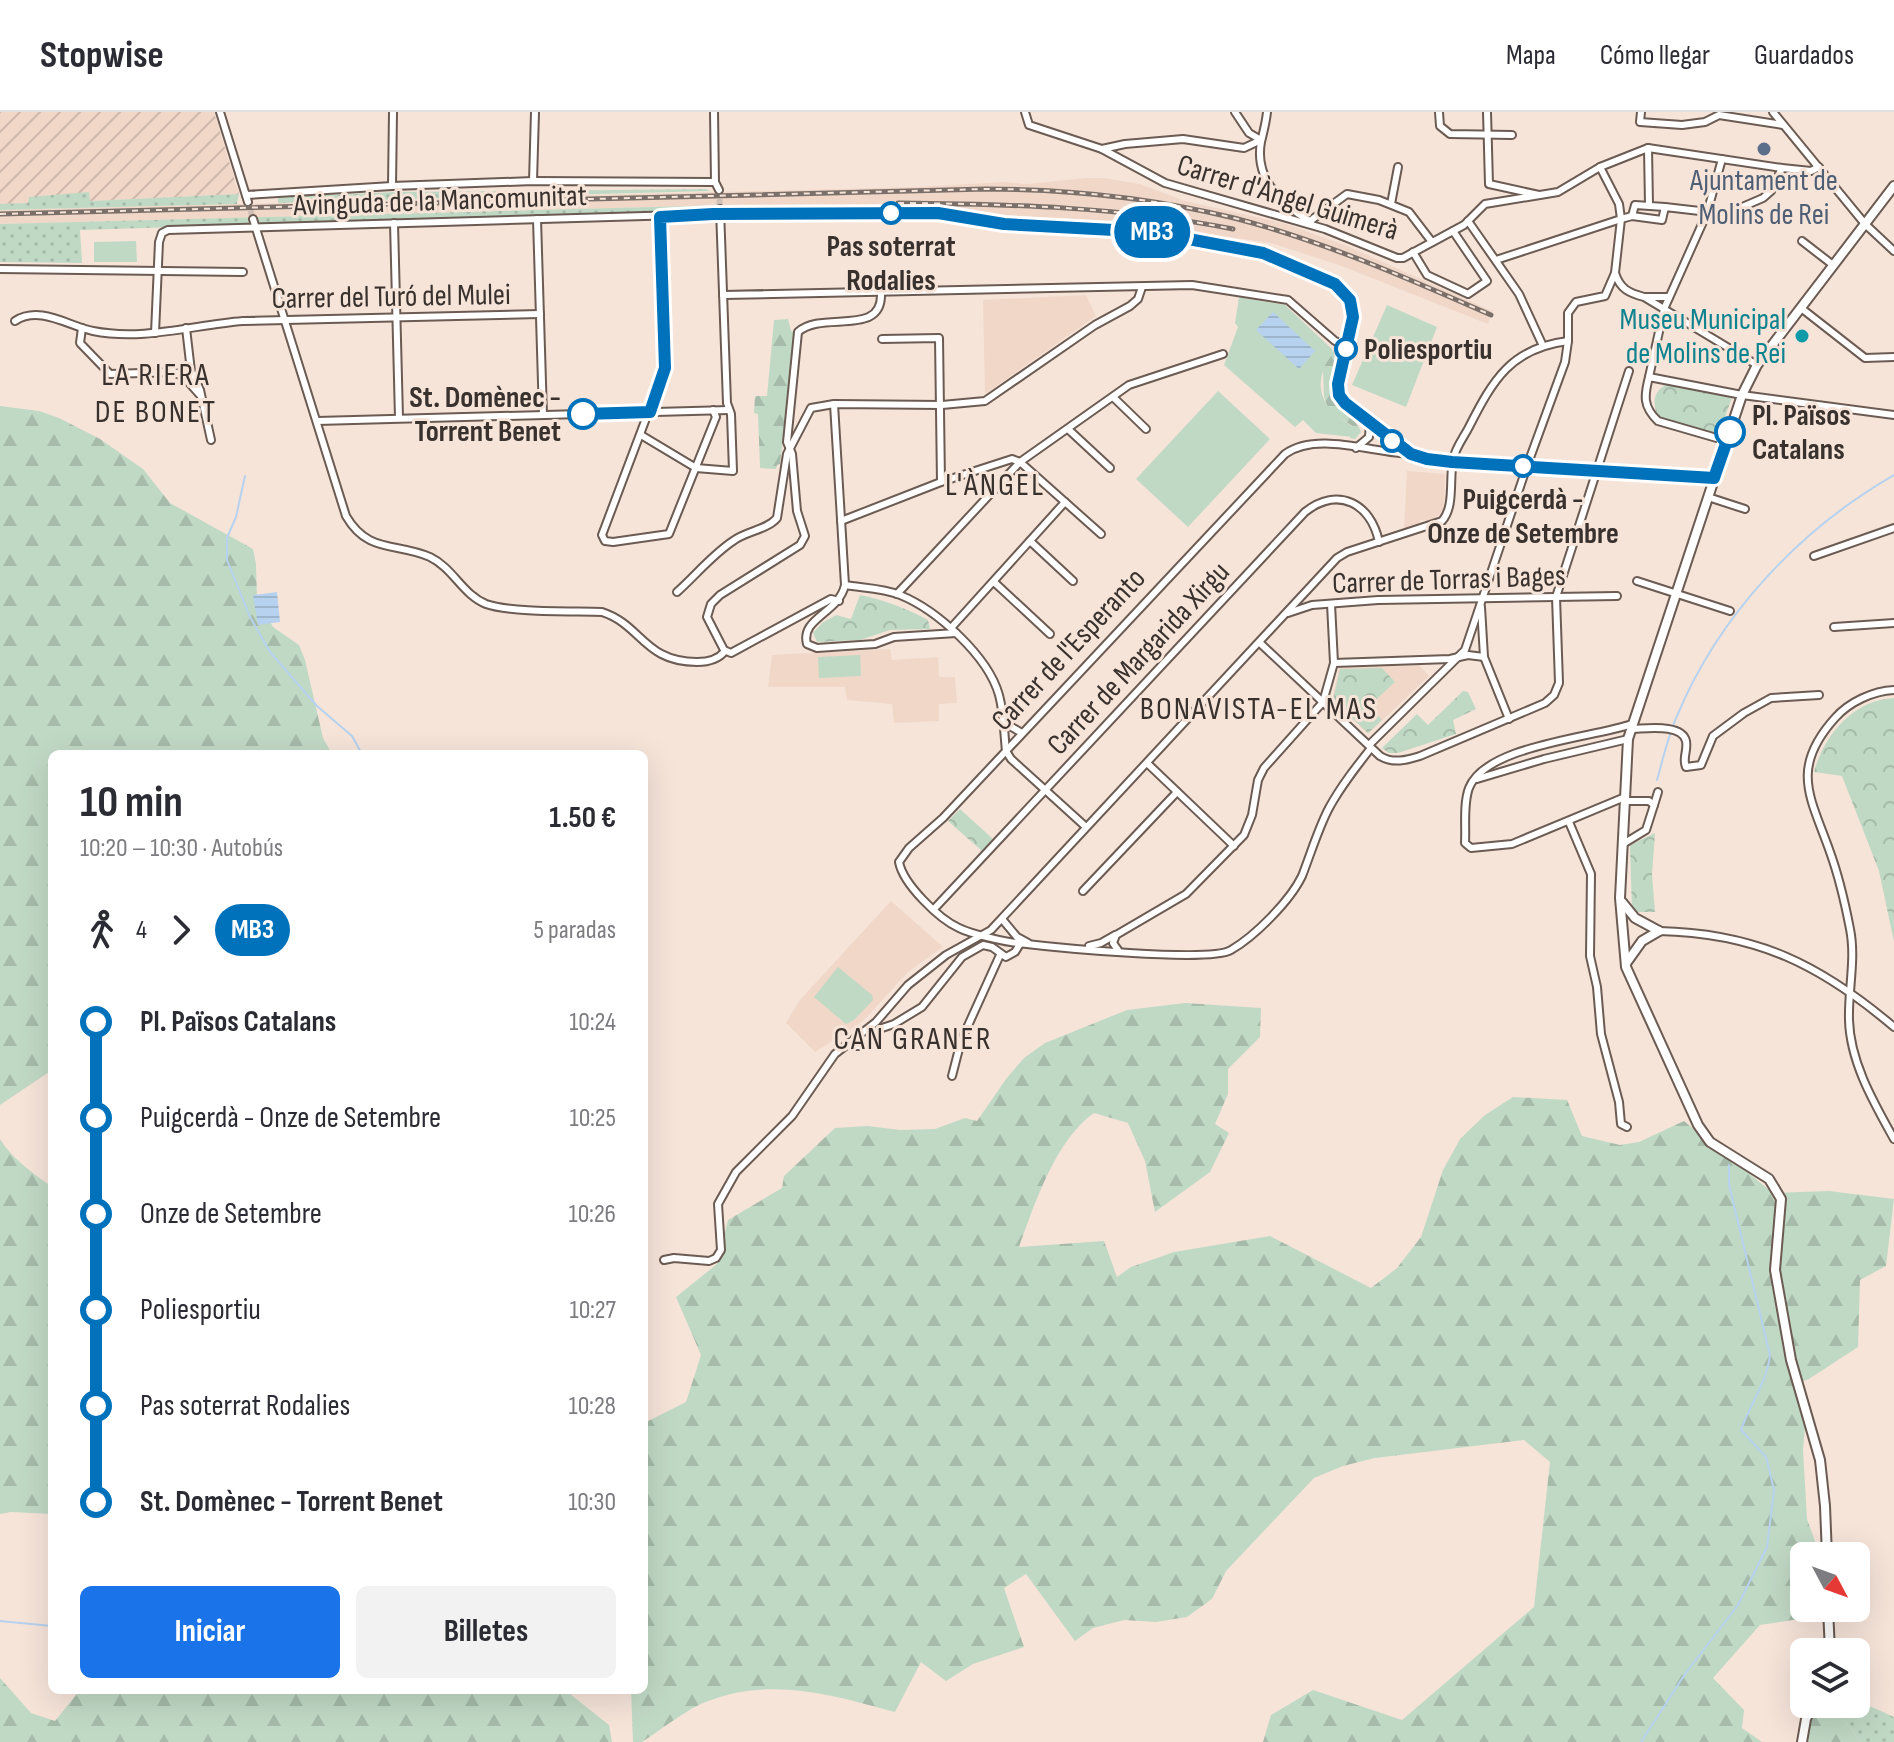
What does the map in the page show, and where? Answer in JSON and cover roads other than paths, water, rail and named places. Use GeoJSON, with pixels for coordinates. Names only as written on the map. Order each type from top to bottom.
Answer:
{"type":"FeatureCollection","features":[{"type":"Feature","properties":{"kind":"main road"},"geometry":{"type":"LineString","coordinates":[[1826,1542],[1822,1469],[1791,1360],[1775,1270],[1781,1199],[1769,1179],[1710,1142],[1698,1125],[1626,967],[1620,898],[1631,726],[1742,395],[1757,365],[1890,196],[1894,186]]}},
{"type":"Feature","properties":{"kind":"main road","name":"Carrer de l'Esperanto"},"geometry":{"type":"LineString","coordinates":[[1411,454],[1452,462],[1714,478]]}},
{"type":"Feature","properties":{"kind":"main road"},"geometry":{"type":"LineString","coordinates":[[1620,898],[1626,909],[1646,928],[1643,940],[1630,954],[1626,967]]}},
{"type":"Feature","properties":{"kind":"main road"},"geometry":{"type":"LineString","coordinates":[[1624,931],[1630,922],[1641,922],[1659,931]]}},
{"type":"Feature","properties":{"kind":"main road"},"geometry":{"type":"LineString","coordinates":[[1624,931],[1632,943],[1659,931]]}},
{"type":"Feature","properties":{"kind":"main road"},"geometry":{"type":"LineString","coordinates":[[1802,1742],[1806,1718]]}},
{"type":"Feature","properties":{"kind":"street"},"geometry":{"type":"LineString","coordinates":[[220,112],[247,199],[392,186],[533,181],[717,186],[714,112]]}},
{"type":"Feature","properties":{"kind":"street"},"geometry":{"type":"LineString","coordinates":[[392,186],[393,112]]}},
{"type":"Feature","properties":{"kind":"street"},"geometry":{"type":"LineString","coordinates":[[533,181],[535,112]]}},
{"type":"Feature","properties":{"kind":"street","name":"Carrer d'Àngel Guimerà"},"geometry":{"type":"LineString","coordinates":[[1025,112],[1029,125],[1102,149],[1175,186],[1325,229],[1397,258],[1453,231],[1485,204],[1558,192],[1600,167],[1648,148]]}},
{"type":"Feature","properties":{"kind":"street"},"geometry":{"type":"LineString","coordinates":[[1235,112],[1249,133],[1261,140]]}},
{"type":"Feature","properties":{"kind":"street"},"geometry":{"type":"LineString","coordinates":[[1102,149],[1183,139],[1244,148],[1264,136],[1267,112]]}},
{"type":"Feature","properties":{"kind":"street"},"geometry":{"type":"LineString","coordinates":[[1439,112],[1442,130],[1450,134],[1512,135]]}},
{"type":"Feature","properties":{"kind":"street"},"geometry":{"type":"LineString","coordinates":[[1487,112],[1489,184],[1542,196]]}},
{"type":"Feature","properties":{"kind":"street"},"geometry":{"type":"LineString","coordinates":[[1641,112],[1640,122],[1682,125],[1722,116],[1783,125]]}},
{"type":"Feature","properties":{"kind":"street"},"geometry":{"type":"LineString","coordinates":[[1708,121],[1710,112]]}},
{"type":"Feature","properties":{"kind":"street"},"geometry":{"type":"LineString","coordinates":[[1773,112],[1865,224],[1893,250]]}},
{"type":"Feature","properties":{"kind":"street"},"geometry":{"type":"LineString","coordinates":[[1261,140],[1267,183],[1279,200],[1325,229]]}},
{"type":"Feature","properties":{"kind":"street"},"geometry":{"type":"LineString","coordinates":[[1649,205],[1648,148],[1782,168],[1811,171],[1819,167]]}},
{"type":"Feature","properties":{"kind":"street"},"geometry":{"type":"LineString","coordinates":[[1722,159],[1707,213],[1664,309],[1644,399],[1650,413],[1658,421],[1727,441]]}},
{"type":"Feature","properties":{"kind":"street"},"geometry":{"type":"LineString","coordinates":[[1391,204],[1398,167]]}},
{"type":"Feature","properties":{"kind":"street"},"geometry":{"type":"LineString","coordinates":[[849,1043],[859,1046],[879,1029],[922,1007],[962,957],[983,945],[992,947],[1000,955],[1011,955],[1020,944],[1032,944],[1182,956],[1218,955],[1229,952],[1289,898],[1300,879],[1328,809],[1370,746],[1465,650],[1565,362],[1568,313],[1570,308],[1584,299],[1605,296],[1615,273],[1621,216],[1619,204],[1600,167]]}},
{"type":"Feature","properties":{"kind":"street"},"geometry":{"type":"LineString","coordinates":[[1632,213],[1635,205],[1649,205],[1726,214],[1763,198],[1771,191],[1782,168]]}},
{"type":"Feature","properties":{"kind":"street"},"geometry":{"type":"LineString","coordinates":[[1310,221],[1347,194],[1391,204],[1413,215],[1432,242]]}},
{"type":"Feature","properties":{"kind":"street"},"geometry":{"type":"LineString","coordinates":[[1496,260],[1632,213],[1662,220],[1665,207]]}},
{"type":"Feature","properties":{"kind":"street"},"geometry":{"type":"LineString","coordinates":[[641,435],[696,468],[733,471],[720,212]]}},
{"type":"Feature","properties":{"kind":"street","name":"Avinguda de la Mancomunitat"},"geometry":{"type":"LineString","coordinates":[[158,270],[159,242],[162,233],[168,230],[660,217],[720,212],[928,213],[1004,224],[1157,233],[1263,253],[1321,277],[1347,295],[1354,313],[1339,378],[1339,395],[1370,424]]}},
{"type":"Feature","properties":{"kind":"street"},"geometry":{"type":"LineString","coordinates":[[660,217],[665,368],[602,535],[605,541],[669,534],[716,417],[713,410]]}},
{"type":"Feature","properties":{"kind":"street"},"geometry":{"type":"LineString","coordinates":[[253,219],[346,516],[364,538],[433,558],[468,592],[488,604],[602,612],[614,616],[647,646],[672,660],[711,661],[725,651]]}},
{"type":"Feature","properties":{"kind":"street"},"geometry":{"type":"LineString","coordinates":[[537,219],[543,415]]}},
{"type":"Feature","properties":{"kind":"street"},"geometry":{"type":"LineString","coordinates":[[1468,221],[1519,294],[1543,346]]}},
{"type":"Feature","properties":{"kind":"street"},"geometry":{"type":"LineString","coordinates":[[394,223],[399,418]]}},
{"type":"Feature","properties":{"kind":"street"},"geometry":{"type":"LineString","coordinates":[[1413,252],[1427,275],[1469,294],[1487,281],[1453,231]]}},
{"type":"Feature","properties":{"kind":"street"},"geometry":{"type":"LineString","coordinates":[[1802,241],[1833,265]]}},
{"type":"Feature","properties":{"kind":"street"},"geometry":{"type":"LineString","coordinates":[[0,269],[243,272]]}},
{"type":"Feature","properties":{"kind":"street"},"geometry":{"type":"LineString","coordinates":[[155,333],[158,270]]}},
{"type":"Feature","properties":{"kind":"street"},"geometry":{"type":"LineString","coordinates":[[1615,273],[1618,283],[1629,293],[1644,297],[1669,297]]}},
{"type":"Feature","properties":{"kind":"street"},"geometry":{"type":"LineString","coordinates":[[723,295],[1192,285],[1281,298],[1305,314],[1335,341],[1347,345]]}},
{"type":"Feature","properties":{"kind":"street"},"geometry":{"type":"LineString","coordinates":[[789,450],[808,410],[815,405],[942,405],[985,401],[1095,325],[1130,306],[1138,299],[1142,287]]}},
{"type":"Feature","properties":{"kind":"street"},"geometry":{"type":"LineString","coordinates":[[677,592],[729,543],[744,533],[774,523],[779,511],[789,450],[787,431],[798,332],[803,327],[869,319],[882,304],[881,293]]}},
{"type":"Feature","properties":{"kind":"street"},"geometry":{"type":"LineString","coordinates":[[1644,297],[1757,365]]}},
{"type":"Feature","properties":{"kind":"street"},"geometry":{"type":"LineString","coordinates":[[1801,308],[1865,358],[1894,357]]}},
{"type":"Feature","properties":{"kind":"street","name":"Carrer del Turó del Mulei"},"geometry":{"type":"LineString","coordinates":[[15,321],[20,317],[49,315],[82,328],[115,334],[155,333],[243,321],[540,314]]}},
{"type":"Feature","properties":{"kind":"street"},"geometry":{"type":"LineString","coordinates":[[82,328],[80,343],[110,374],[174,372],[184,377],[200,395]]}},
{"type":"Feature","properties":{"kind":"street"},"geometry":{"type":"LineString","coordinates":[[186,328],[191,371],[200,390],[211,440]]}},
{"type":"Feature","properties":{"kind":"street"},"geometry":{"type":"LineString","coordinates":[[882,339],[939,338],[941,482]]}},
{"type":"Feature","properties":{"kind":"street"},"geometry":{"type":"LineString","coordinates":[[664,1260],[709,1261],[716,1258],[721,1250],[718,1204],[727,1185],[744,1163],[785,1124],[835,1054],[876,1022],[919,975],[991,930],[1341,555],[1435,525],[1446,517],[1452,462],[1488,389],[1518,359],[1543,346],[1568,341]]}},
{"type":"Feature","properties":{"kind":"street"},"geometry":{"type":"LineString","coordinates":[[897,594],[1020,462],[1129,385],[1223,354]]}},
{"type":"Feature","properties":{"kind":"street"},"geometry":{"type":"LineString","coordinates":[[1260,643],[1386,759],[1404,760],[1541,705],[1557,691],[1556,597],[1629,371]]}},
{"type":"Feature","properties":{"kind":"street"},"geometry":{"type":"LineString","coordinates":[[1649,377],[1742,395],[1894,415]]}},
{"type":"Feature","properties":{"kind":"street"},"geometry":{"type":"LineString","coordinates":[[1113,397],[1146,429]]}},
{"type":"Feature","properties":{"kind":"street"},"geometry":{"type":"LineString","coordinates":[[834,404],[845,585],[839,601],[808,627],[806,639],[811,647],[875,644],[894,637],[954,631],[1065,502]]}},
{"type":"Feature","properties":{"kind":"street"},"geometry":{"type":"LineString","coordinates":[[317,421],[729,410]]}},
{"type":"Feature","properties":{"kind":"street"},"geometry":{"type":"LineString","coordinates":[[1356,448],[1369,437],[1370,424]]}},
{"type":"Feature","properties":{"kind":"street"},"geometry":{"type":"LineString","coordinates":[[1370,424],[1411,454]]}},
{"type":"Feature","properties":{"kind":"street"},"geometry":{"type":"LineString","coordinates":[[1068,429],[1110,468]]}},
{"type":"Feature","properties":{"kind":"street","name":"Carrer de l'Esperanto"},"geometry":{"type":"LineString","coordinates":[[1020,944],[961,929],[934,909],[903,876],[899,862],[909,848],[943,818],[1285,454],[1306,444],[1411,454]]}},
{"type":"Feature","properties":{"kind":"street"},"geometry":{"type":"LineString","coordinates":[[725,651],[707,614],[711,604],[720,595],[800,545],[803,539],[789,450]]}},
{"type":"Feature","properties":{"kind":"street"},"geometry":{"type":"LineString","coordinates":[[841,521],[941,482],[1012,459],[1020,462],[1101,534]]}},
{"type":"Feature","properties":{"kind":"street"},"geometry":{"type":"LineString","coordinates":[[1708,497],[1745,509]]}},
{"type":"Feature","properties":{"kind":"street","name":"Carrer de Margarida Xirgu"},"geometry":{"type":"LineString","coordinates":[[934,909],[1313,505],[1336,499],[1354,503],[1373,523],[1379,542]]}},
{"type":"Feature","properties":{"kind":"street"},"geometry":{"type":"LineString","coordinates":[[1814,556],[1894,528]]}},
{"type":"Feature","properties":{"kind":"street"},"geometry":{"type":"LineString","coordinates":[[1030,541],[1073,581]]}},
{"type":"Feature","properties":{"kind":"street"},"geometry":{"type":"LineString","coordinates":[[1637,581],[1730,611]]}},
{"type":"Feature","properties":{"kind":"street"},"geometry":{"type":"LineString","coordinates":[[994,582],[1050,634]]}},
{"type":"Feature","properties":{"kind":"street"},"geometry":{"type":"LineString","coordinates":[[845,585],[897,594],[924,608],[954,631],[990,675],[999,693],[1006,751],[1011,759],[1086,827]]}},
{"type":"Feature","properties":{"kind":"street"},"geometry":{"type":"LineString","coordinates":[[1309,588],[1312,605]]}},
{"type":"Feature","properties":{"kind":"street","name":"Carrer de Torras i Bages"},"geometry":{"type":"LineString","coordinates":[[1285,615],[1312,605],[1378,600],[1481,602],[1617,596]]}},
{"type":"Feature","properties":{"kind":"street"},"geometry":{"type":"LineString","coordinates":[[725,651],[735,652],[831,599],[839,601]]}},
{"type":"Feature","properties":{"kind":"street"},"geometry":{"type":"LineString","coordinates":[[1481,602],[1484,657],[1509,719]]}},
{"type":"Feature","properties":{"kind":"street"},"geometry":{"type":"LineString","coordinates":[[1069,948],[1097,945],[1186,894],[1234,846],[1249,825],[1258,780],[1264,768],[1323,702],[1334,663],[1331,604]]}},
{"type":"Feature","properties":{"kind":"street"},"geometry":{"type":"LineString","coordinates":[[1834,627],[1894,623]]}},
{"type":"Feature","properties":{"kind":"street"},"geometry":{"type":"LineString","coordinates":[[1334,663],[1484,657]]}},
{"type":"Feature","properties":{"kind":"street"},"geometry":{"type":"LineString","coordinates":[[1894,690],[1863,698],[1838,715],[1823,732],[1813,751],[1808,772],[1808,793],[1837,873],[1851,934],[1849,1023],[1854,1049],[1862,1077],[1894,1139]]}},
{"type":"Feature","properties":{"kind":"street"},"geometry":{"type":"LineString","coordinates":[[1654,805],[1649,801],[1625,799],[1512,844],[1467,847],[1465,843],[1468,794],[1474,781],[1497,760],[1631,726],[1678,731],[1687,744],[1683,762],[1686,767],[1693,768],[1701,765],[1713,736],[1744,713],[1771,698],[1819,695]]}},
{"type":"Feature","properties":{"kind":"street"},"geometry":{"type":"LineString","coordinates":[[1003,722],[1022,733]]}},
{"type":"Feature","properties":{"kind":"street"},"geometry":{"type":"LineString","coordinates":[[1474,781],[1496,772],[1628,739]]}},
{"type":"Feature","properties":{"kind":"street"},"geometry":{"type":"LineString","coordinates":[[1564,741],[1567,754]]}},
{"type":"Feature","properties":{"kind":"street"},"geometry":{"type":"LineString","coordinates":[[1496,772],[1497,760]]}},
{"type":"Feature","properties":{"kind":"street"},"geometry":{"type":"LineString","coordinates":[[1147,763],[1234,846]]}},
{"type":"Feature","properties":{"kind":"street"},"geometry":{"type":"LineString","coordinates":[[1083,891],[1177,792]]}},
{"type":"Feature","properties":{"kind":"street"},"geometry":{"type":"LineString","coordinates":[[1623,844],[1646,830],[1658,792]]}},
{"type":"Feature","properties":{"kind":"street"},"geometry":{"type":"LineString","coordinates":[[1569,822],[1591,874],[1590,956],[1597,987],[1601,1034],[1619,1102],[1621,1124],[1627,1127]]}},
{"type":"Feature","properties":{"kind":"street"},"geometry":{"type":"LineString","coordinates":[[1002,919],[1017,937],[1032,944]]}},
{"type":"Feature","properties":{"kind":"street"},"geometry":{"type":"LineString","coordinates":[[961,929],[966,937],[963,946]]}},
{"type":"Feature","properties":{"kind":"street"},"geometry":{"type":"LineString","coordinates":[[1659,931],[1721,936],[1759,945],[1805,964],[1851,991],[1894,1027]]}},
{"type":"Feature","properties":{"kind":"street"},"geometry":{"type":"LineString","coordinates":[[1116,935],[1113,943],[1120,951]]}},
{"type":"Feature","properties":{"kind":"street"},"geometry":{"type":"LineString","coordinates":[[952,1076],[961,1041],[1000,955]]}},
{"type":"Feature","properties":{"kind":"water"},"geometry":{"type":"Polygon","coordinates":[[[1273,312],[1315,351],[1299,369],[1256,330],[1273,312]]]}},
{"type":"Feature","properties":{"kind":"water"},"geometry":{"type":"Polygon","coordinates":[[[277,592],[280,622],[258,625],[253,595],[277,592]]]}},
{"type":"Feature","properties":{"kind":"waterway"},"geometry":{"type":"LineString","coordinates":[[1657,780],[1674,724],[1695,679],[1715,643],[1739,610],[1795,548],[1826,521],[1894,475]]}},
{"type":"Feature","properties":{"kind":"waterway"},"geometry":{"type":"LineString","coordinates":[[245,476],[236,517],[227,538],[227,560],[250,617],[270,652],[317,706],[352,736],[360,750]]}},
{"type":"Feature","properties":{"kind":"waterway"},"geometry":{"type":"LineString","coordinates":[[1641,1742],[1685,1674],[1738,1605],[1767,1547],[1774,1490],[1766,1457],[1741,1430],[1762,1384],[1770,1355],[1729,1185],[1729,1165]]}},
{"type":"Feature","properties":{"kind":"waterway"},"geometry":{"type":"LineString","coordinates":[[0,1621],[48,1626]]}},
{"type":"Feature","properties":{"kind":"tunnel"},"geometry":{"type":"LineString","coordinates":[[719,190],[720,209]]}},
{"type":"Feature","properties":{"kind":"tunnel"},"geometry":{"type":"LineString","coordinates":[[248,202],[253,219]]}},
{"type":"Feature","properties":{"kind":"railway"},"geometry":{"type":"LineString","coordinates":[[0,214],[986,189],[1048,191],[1173,205],[1267,227],[1364,261],[1491,315]]}},
{"type":"Feature","properties":{"kind":"railway"},"geometry":{"type":"LineString","coordinates":[[898,203],[1066,208],[1150,216],[1233,229]]}},
{"type":"Feature","properties":{"kind":"place","name":"Ajuntament de Molins de Rei"},"geometry":{"type":"Point","coordinates":[1764,149]}},
{"type":"Feature","properties":{"kind":"place","name":"Pas soterrat Rodalies"},"geometry":{"type":"Point","coordinates":[891,213]}},
{"type":"Feature","properties":{"kind":"place","name":"Museu Municipal de Molins de Rei"},"geometry":{"type":"Point","coordinates":[1802,336]}},
{"type":"Feature","properties":{"kind":"place","name":"Poliesportiu"},"geometry":{"type":"Point","coordinates":[1346,349]}},
{"type":"Feature","properties":{"kind":"place","name":"St. Domènec - Torrent Benet"},"geometry":{"type":"Point","coordinates":[583,414]}},
{"type":"Feature","properties":{"kind":"place","name":"Pl. Països Catalans"},"geometry":{"type":"Point","coordinates":[1730,432]}},
{"type":"Feature","properties":{"kind":"place","name":"Puigcerdà - Onze de Setembre"},"geometry":{"type":"Point","coordinates":[1523,466]}},
{"type":"Feature","properties":{"kind":"district","name":"LA RIERA DE BONET"},"geometry":{"type":"Point","coordinates":[156,392]}},
{"type":"Feature","properties":{"kind":"district","name":"L'ÀNGEL"},"geometry":{"type":"Point","coordinates":[995,484]}},
{"type":"Feature","properties":{"kind":"district","name":"BONAVISTA-EL MAS"},"geometry":{"type":"Point","coordinates":[1259,708]}},
{"type":"Feature","properties":{"kind":"district","name":"CAN GRANER"},"geometry":{"type":"Point","coordinates":[913,1038]}}]}
